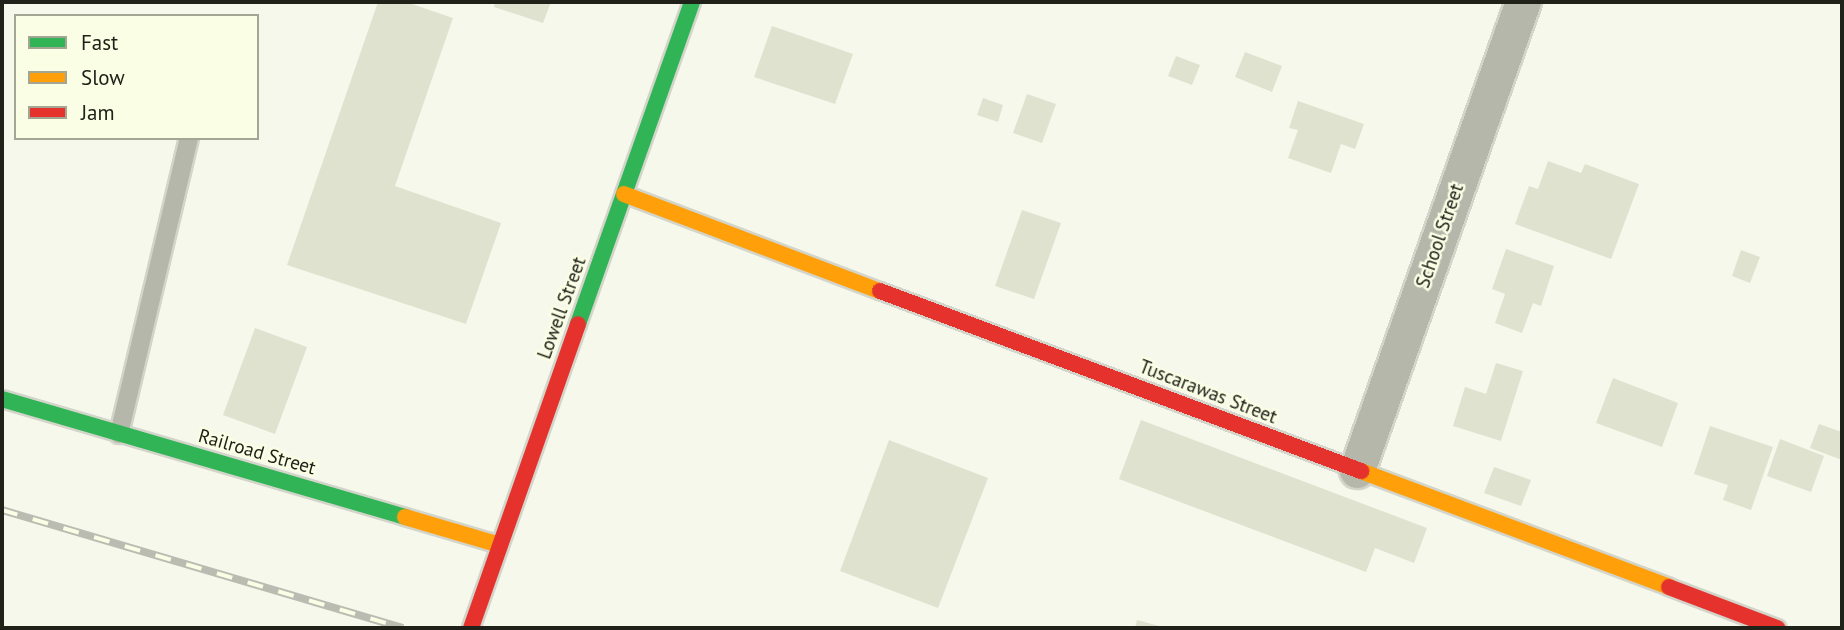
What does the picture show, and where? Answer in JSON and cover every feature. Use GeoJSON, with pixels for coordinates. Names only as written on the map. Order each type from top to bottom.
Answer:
{"type":"FeatureCollection","features":[{"type":"Feature","properties":{"kind":"street","name":"Lowell Street"},"geometry":{"type":"LineString","coordinates":[[471,628],[692,2]]}},
{"type":"Feature","properties":{"kind":"street","name":"School Street"},"geometry":{"type":"LineString","coordinates":[[1357,470],[1522,2]]}},
{"type":"Feature","properties":{"kind":"street","name":"Tuscarawas Street"},"geometry":{"type":"LineString","coordinates":[[624,194],[1777,628]]}},
{"type":"Feature","properties":{"kind":"street","name":"Railroad Street"},"geometry":{"type":"LineString","coordinates":[[2,400],[500,545]]}},
{"type":"Feature","properties":{"kind":"lane"},"geometry":{"type":"LineString","coordinates":[[119,434],[189,140]]}},
{"type":"Feature","properties":{"kind":"building"},"geometry":{"type":"Polygon","coordinates":[[[378,2],[406,2],[453,18],[395,186],[501,223],[466,324],[287,265],[378,2]]]}},
{"type":"Feature","properties":{"kind":"building"},"geometry":{"type":"Polygon","coordinates":[[[495,2],[551,2],[543,23],[494,7],[495,2]]]}},
{"type":"Feature","properties":{"kind":"building"},"geometry":{"type":"Polygon","coordinates":[[[772,26],[853,54],[835,104],[754,77],[772,26]]]}},
{"type":"Feature","properties":{"kind":"building"},"geometry":{"type":"Polygon","coordinates":[[[1245,52],[1282,66],[1272,92],[1235,77],[1245,52]]]}},
{"type":"Feature","properties":{"kind":"building"},"geometry":{"type":"Polygon","coordinates":[[[1176,56],[1200,65],[1192,85],[1168,76],[1176,56]]]}},
{"type":"Feature","properties":{"kind":"building"},"geometry":{"type":"Polygon","coordinates":[[[1027,94],[1056,104],[1042,143],[1013,133],[1027,94]]]}},
{"type":"Feature","properties":{"kind":"building"},"geometry":{"type":"Polygon","coordinates":[[[983,98],[1003,105],[998,122],[977,115],[983,98]]]}},
{"type":"Feature","properties":{"kind":"building"},"geometry":{"type":"Polygon","coordinates":[[[1298,101],[1364,124],[1355,149],[1341,144],[1331,173],[1288,158],[1298,130],[1289,128],[1298,101]]]}},
{"type":"Feature","properties":{"kind":"building"},"geometry":{"type":"Polygon","coordinates":[[[1548,161],[1581,173],[1585,164],[1639,184],[1611,259],[1515,224],[1529,186],[1538,189],[1548,161]]]}},
{"type":"Feature","properties":{"kind":"building"},"geometry":{"type":"Polygon","coordinates":[[[1022,210],[1061,223],[1034,299],[995,286],[1022,210]]]}},
{"type":"Feature","properties":{"kind":"building"},"geometry":{"type":"Polygon","coordinates":[[[1506,249],[1554,266],[1541,306],[1533,303],[1522,333],[1495,323],[1505,294],[1492,289],[1506,249]]]}},
{"type":"Feature","properties":{"kind":"building"},"geometry":{"type":"Polygon","coordinates":[[[1741,250],[1760,257],[1750,283],[1732,276],[1741,250]]]}},
{"type":"Feature","properties":{"kind":"building"},"geometry":{"type":"Polygon","coordinates":[[[255,328],[307,347],[275,434],[223,415],[255,328]]]}},
{"type":"Feature","properties":{"kind":"building"},"geometry":{"type":"Polygon","coordinates":[[[1496,363],[1523,371],[1501,441],[1453,426],[1465,387],[1486,394],[1496,363]]]}},
{"type":"Feature","properties":{"kind":"building"},"geometry":{"type":"Polygon","coordinates":[[[1613,378],[1678,403],[1662,447],[1596,423],[1613,378]]]}},
{"type":"Feature","properties":{"kind":"building"},"geometry":{"type":"Polygon","coordinates":[[[1141,420],[1427,528],[1414,563],[1375,548],[1366,572],[1119,479],[1141,420]]]}},
{"type":"Feature","properties":{"kind":"building"},"geometry":{"type":"Polygon","coordinates":[[[1819,424],[1842,432],[1842,460],[1810,448],[1819,424]]]}},
{"type":"Feature","properties":{"kind":"building"},"geometry":{"type":"Polygon","coordinates":[[[1710,426],[1773,447],[1751,510],[1723,500],[1728,485],[1694,474],[1710,426]]]}},
{"type":"Feature","properties":{"kind":"building"},"geometry":{"type":"Polygon","coordinates":[[[1780,439],[1824,456],[1811,492],[1767,476],[1780,439]]]}},
{"type":"Feature","properties":{"kind":"building"},"geometry":{"type":"Polygon","coordinates":[[[889,440],[988,478],[938,608],[840,571],[889,440]]]}},
{"type":"Feature","properties":{"kind":"building"},"geometry":{"type":"Polygon","coordinates":[[[1494,467],[1531,480],[1521,506],[1484,493],[1494,467]]]}},
{"type":"Feature","properties":{"kind":"building"},"geometry":{"type":"Polygon","coordinates":[[[1137,620],[1163,627],[1163,628],[1135,628],[1137,620]]]}},
{"type":"Feature","properties":{"kind":"railway"},"geometry":{"type":"LineString","coordinates":[[2,510],[403,628]]}},
{"type":"Feature","properties":{"kind":"traffic: fast"},"geometry":{"type":"LineString","coordinates":[[578,324],[692,2]]}},
{"type":"Feature","properties":{"kind":"traffic: fast"},"geometry":{"type":"LineString","coordinates":[[2,399],[405,517]]}},
{"type":"Feature","properties":{"kind":"traffic: slow"},"geometry":{"type":"LineString","coordinates":[[624,194],[880,291]]}},
{"type":"Feature","properties":{"kind":"traffic: slow"},"geometry":{"type":"LineString","coordinates":[[1361,471],[1669,587]]}},
{"type":"Feature","properties":{"kind":"traffic: slow"},"geometry":{"type":"LineString","coordinates":[[405,517],[500,545]]}},
{"type":"Feature","properties":{"kind":"traffic: jam"},"geometry":{"type":"LineString","coordinates":[[880,291],[1361,471]]}},
{"type":"Feature","properties":{"kind":"traffic: jam"},"geometry":{"type":"LineString","coordinates":[[471,628],[578,324]]}},
{"type":"Feature","properties":{"kind":"traffic: jam"},"geometry":{"type":"LineString","coordinates":[[1669,587],[1777,628]]}}]}
